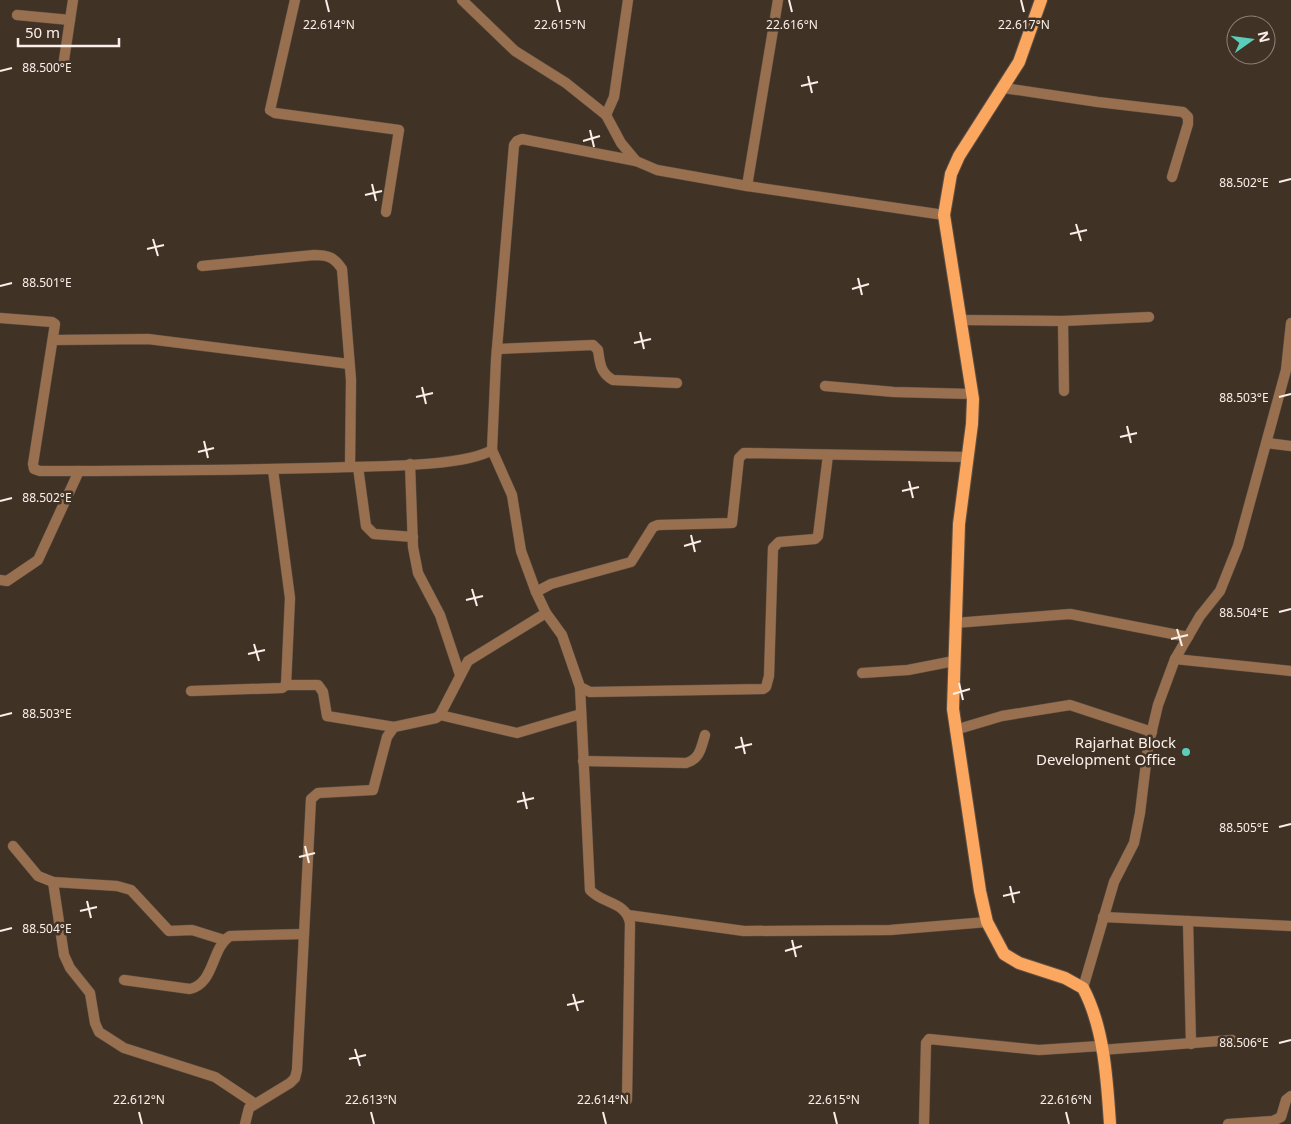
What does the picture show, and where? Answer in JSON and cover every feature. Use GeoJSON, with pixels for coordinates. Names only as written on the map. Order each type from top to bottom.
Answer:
{"type":"FeatureCollection","features":[{"type":"Feature","properties":{"kind":"main road"},"geometry":{"type":"LineString","coordinates":[[1039,2],[1026,47],[1004,88],[955,165],[951,174],[944,215],[972,394],[972,424],[959,524],[952,709],[973,851],[987,922],[1004,954],[1019,963],[1065,978],[1083,988],[1096,1020],[1110,1124]]}},
{"type":"Feature","properties":{"kind":"street"},"geometry":{"type":"LineString","coordinates":[[64,60],[72,0]]}},
{"type":"Feature","properties":{"kind":"street"},"geometry":{"type":"LineString","coordinates":[[295,0],[270,110],[275,113],[399,130],[386,212]]}},
{"type":"Feature","properties":{"kind":"street"},"geometry":{"type":"LineString","coordinates":[[462,0],[515,51],[566,83],[606,115],[621,143],[636,161]]}},
{"type":"Feature","properties":{"kind":"street"},"geometry":{"type":"LineString","coordinates":[[606,115],[614,97],[628,0]]}},
{"type":"Feature","properties":{"kind":"street"},"geometry":{"type":"LineString","coordinates":[[747,186],[778,0]]}},
{"type":"Feature","properties":{"kind":"street"},"geometry":{"type":"LineString","coordinates":[[17,15],[70,20]]}},
{"type":"Feature","properties":{"kind":"street"},"geometry":{"type":"LineString","coordinates":[[1004,88],[1183,112],[1188,116],[1188,124],[1172,177]]}},
{"type":"Feature","properties":{"kind":"street"},"geometry":{"type":"LineString","coordinates":[[627,1100],[628,915],[623,908],[594,894],[590,890],[580,687],[562,635],[546,613],[536,592],[521,550],[512,495],[492,450],[497,349],[514,154],[517,141],[522,139],[636,161],[657,170],[747,186],[944,215]]}},
{"type":"Feature","properties":{"kind":"street"},"geometry":{"type":"LineString","coordinates":[[202,266],[314,255],[328,256],[337,261],[342,269],[354,467],[366,526],[374,534],[413,537]]}},
{"type":"Feature","properties":{"kind":"street"},"geometry":{"type":"LineString","coordinates":[[960,320],[1063,321],[1149,317]]}},
{"type":"Feature","properties":{"kind":"street"},"geometry":{"type":"LineString","coordinates":[[0,318],[52,322],[56,329],[33,464],[34,469],[40,471],[273,470],[354,467],[410,464],[479,456],[492,450]]}},
{"type":"Feature","properties":{"kind":"street"},"geometry":{"type":"LineString","coordinates":[[1063,321],[1064,391]]}},
{"type":"Feature","properties":{"kind":"street"},"geometry":{"type":"LineString","coordinates":[[1083,988],[1114,882],[1134,843],[1140,812],[1144,767],[1158,705],[1175,659],[1220,591],[1238,546],[1286,370],[1291,323]]}},
{"type":"Feature","properties":{"kind":"street"},"geometry":{"type":"LineString","coordinates":[[54,340],[148,339],[349,364]]}},
{"type":"Feature","properties":{"kind":"street"},"geometry":{"type":"LineString","coordinates":[[497,349],[593,345],[598,350],[601,370],[605,376],[613,380],[677,383]]}},
{"type":"Feature","properties":{"kind":"street"},"geometry":{"type":"LineString","coordinates":[[825,386],[894,392],[972,394]]}},
{"type":"Feature","properties":{"kind":"street"},"geometry":{"type":"LineString","coordinates":[[1267,443],[1291,446]]}},
{"type":"Feature","properties":{"kind":"street"},"geometry":{"type":"LineString","coordinates":[[536,592],[552,584],[631,562],[653,527],[658,525],[732,523],[739,458],[744,453],[968,457]]}},
{"type":"Feature","properties":{"kind":"street"},"geometry":{"type":"LineString","coordinates":[[580,687],[590,692],[763,689],[766,687],[770,676],[774,548],[779,542],[815,539],[818,536],[828,455]]}},
{"type":"Feature","properties":{"kind":"street"},"geometry":{"type":"LineString","coordinates":[[410,464],[413,537],[418,573],[440,615],[460,675]]}},
{"type":"Feature","properties":{"kind":"street"},"geometry":{"type":"LineString","coordinates":[[273,470],[290,598],[286,685]]}},
{"type":"Feature","properties":{"kind":"street"},"geometry":{"type":"LineString","coordinates":[[0,580],[6,581],[38,560],[79,471]]}},
{"type":"Feature","properties":{"kind":"street"},"geometry":{"type":"LineString","coordinates":[[191,691],[282,688],[286,685],[318,685],[323,692],[327,716],[394,727],[436,718],[440,715],[468,661],[546,613]]}},
{"type":"Feature","properties":{"kind":"street"},"geometry":{"type":"LineString","coordinates":[[955,623],[1070,614],[1188,637]]}},
{"type":"Feature","properties":{"kind":"street"},"geometry":{"type":"LineString","coordinates":[[1175,659],[1291,672]]}},
{"type":"Feature","properties":{"kind":"street"},"geometry":{"type":"LineString","coordinates":[[862,673],[908,670],[954,661]]}},
{"type":"Feature","properties":{"kind":"street"},"geometry":{"type":"LineString","coordinates":[[955,730],[1002,716],[1070,705],[1152,732]]}},
{"type":"Feature","properties":{"kind":"street"},"geometry":{"type":"LineString","coordinates":[[440,715],[517,733],[581,714]]}},
{"type":"Feature","properties":{"kind":"street"},"geometry":{"type":"LineString","coordinates":[[245,1124],[249,1108],[254,1103],[295,1078],[311,799],[318,793],[373,790],[387,737],[394,727]]}},
{"type":"Feature","properties":{"kind":"street"},"geometry":{"type":"LineString","coordinates":[[583,761],[686,763],[693,761],[700,753],[705,735]]}},
{"type":"Feature","properties":{"kind":"street"},"geometry":{"type":"LineString","coordinates":[[13,846],[38,876],[53,882],[117,886],[131,890],[169,931],[192,930],[224,940]]}},
{"type":"Feature","properties":{"kind":"street"},"geometry":{"type":"LineString","coordinates":[[53,882],[64,955],[70,968],[90,993],[95,1023],[99,1032],[124,1048],[215,1077],[254,1103]]}},
{"type":"Feature","properties":{"kind":"street"},"geometry":{"type":"LineString","coordinates":[[628,915],[744,931],[890,930],[987,922]]}},
{"type":"Feature","properties":{"kind":"street"},"geometry":{"type":"LineString","coordinates":[[1103,917],[1291,926]]}},
{"type":"Feature","properties":{"kind":"street"},"geometry":{"type":"LineString","coordinates":[[1188,921],[1191,1044]]}},
{"type":"Feature","properties":{"kind":"street"},"geometry":{"type":"LineString","coordinates":[[124,980],[190,989],[198,987],[205,980],[224,940],[230,936],[304,934]]}},
{"type":"Feature","properties":{"kind":"street"},"geometry":{"type":"LineString","coordinates":[[924,1124],[926,1042],[929,1040],[1039,1050],[1191,1044],[1232,1040]]}},
{"type":"Feature","properties":{"kind":"street"},"geometry":{"type":"LineString","coordinates":[[1228,1124],[1273,1121],[1281,1117],[1286,1100],[1291,1096]]}},
{"type":"Feature","properties":{"kind":"place","name":"Rajarhat Block Development Office"},"geometry":{"type":"Point","coordinates":[1186,752]}}]}
